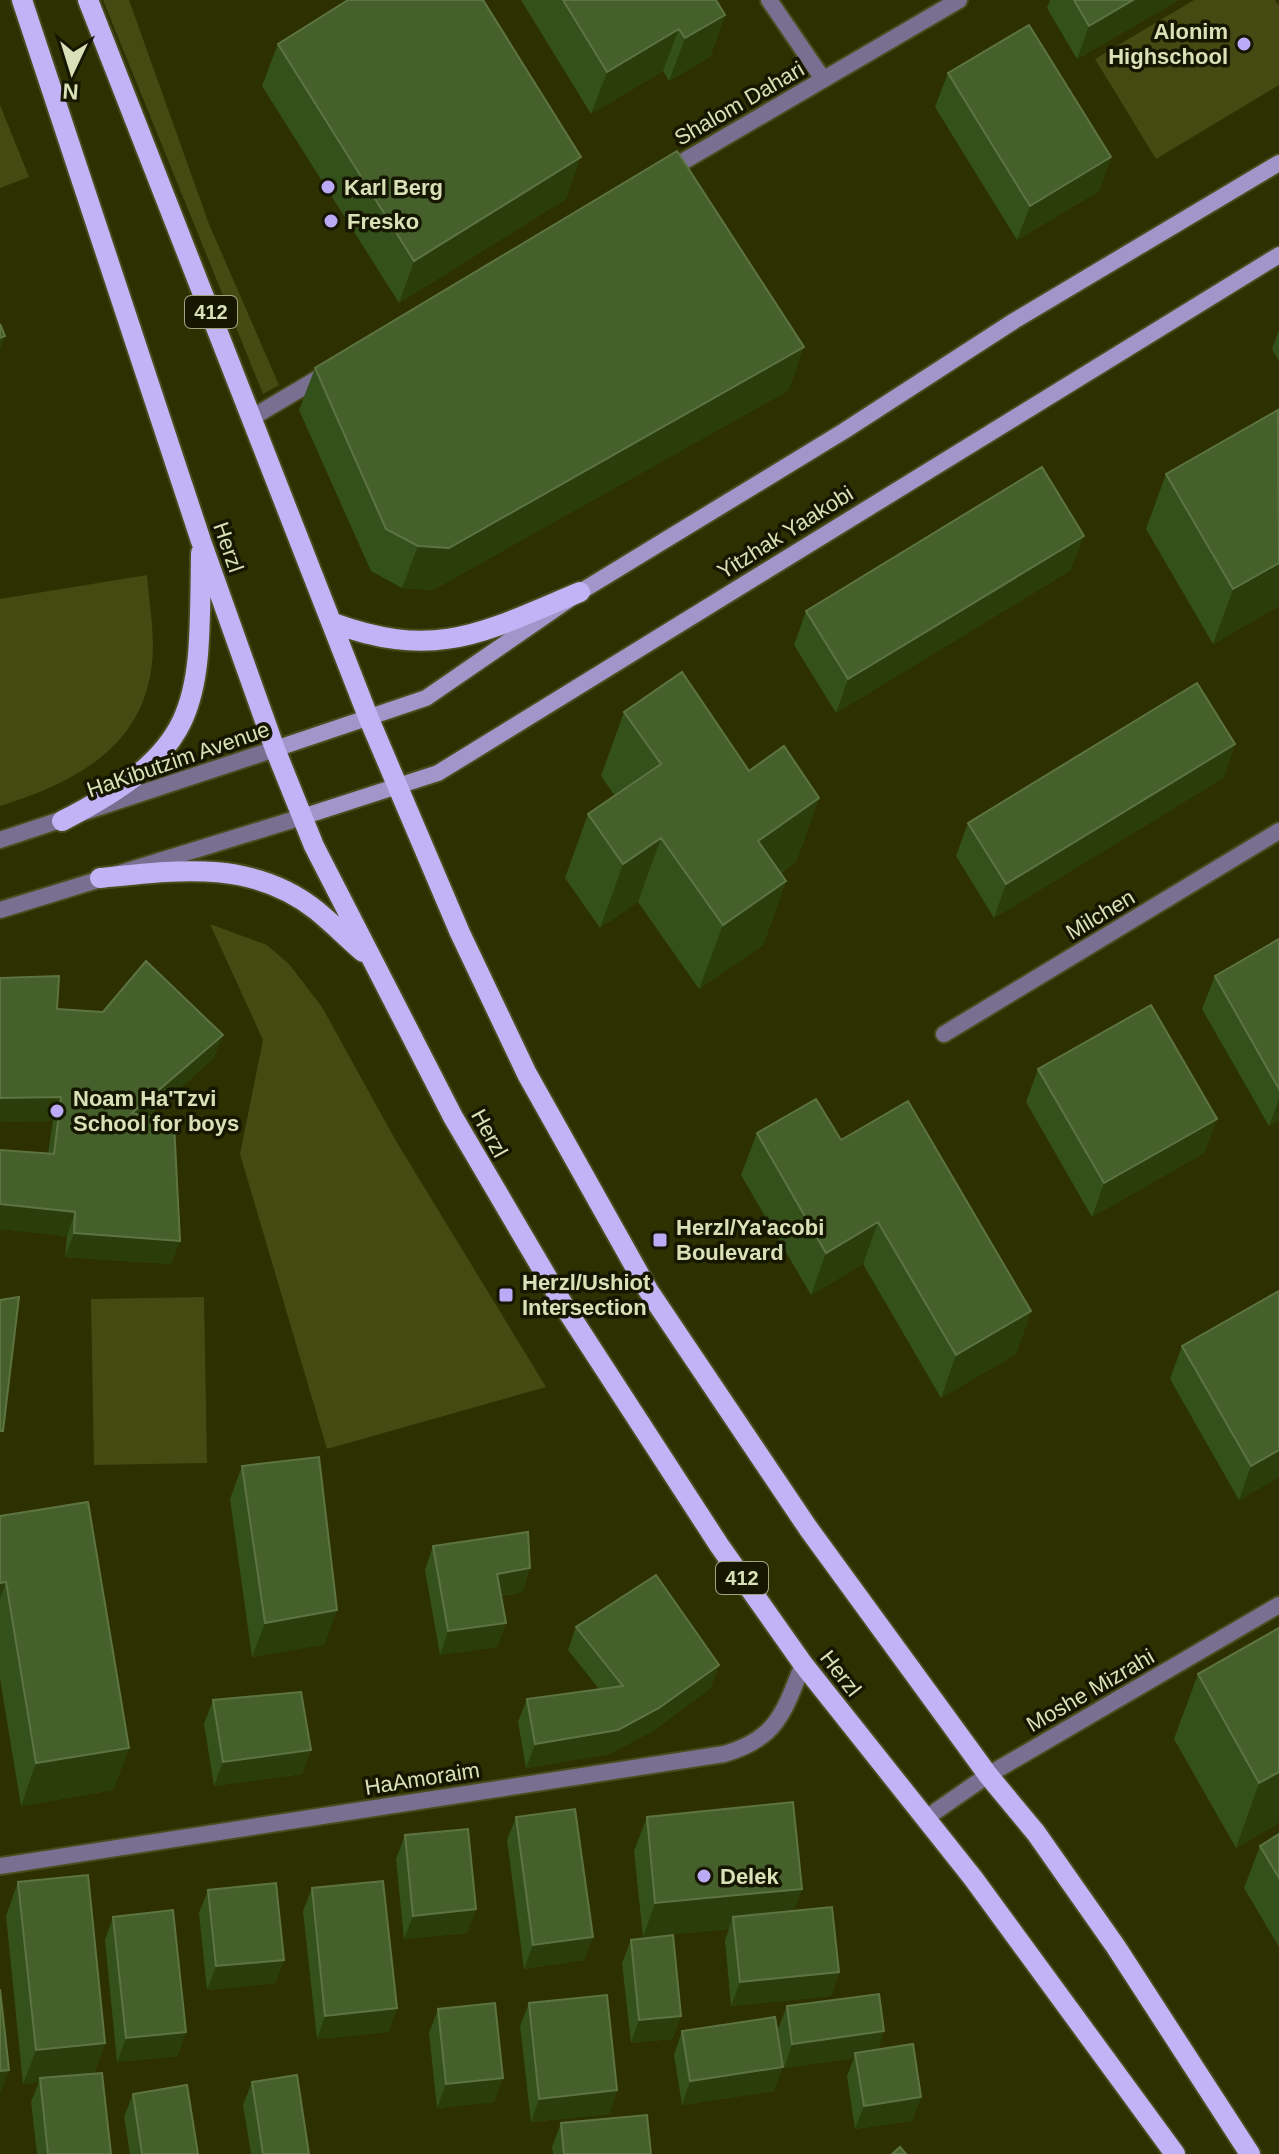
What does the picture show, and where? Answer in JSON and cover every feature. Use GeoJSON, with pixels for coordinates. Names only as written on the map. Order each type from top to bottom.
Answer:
{"type":"FeatureCollection","features":[{"type":"Feature","properties":{"kind":"main road","name":"Herzl"},"geometry":{"type":"LineString","coordinates":[[22,0],[201,541],[275,749],[302,817],[372,961],[515,1226],[642,1430],[803,1664],[926,1818],[1069,2006],[1175,2154]]}},
{"type":"Feature","properties":{"kind":"main road","name":"412"},"geometry":{"type":"LineString","coordinates":[[88,0],[369,719],[527,1074],[648,1290],[808,1528],[988,1775],[1036,1833],[1107,1934],[1250,2154]]}},
{"type":"Feature","properties":{"kind":"main road"},"geometry":{"type":"LineString","coordinates":[[369,719],[426,698],[580,592],[844,431],[1014,321],[1279,163]]}},
{"type":"Feature","properties":{"kind":"main road","name":"Yitzhak Yaakobi"},"geometry":{"type":"LineString","coordinates":[[302,817],[438,773],[482,748],[1279,255]]}},
{"type":"Feature","properties":{"kind":"main road"},"geometry":{"type":"LineString","coordinates":[[62,821],[139,776],[159,758],[185,720],[199,652],[201,541]]}},
{"type":"Feature","properties":{"kind":"main road"},"geometry":{"type":"LineString","coordinates":[[333,623],[370,637],[428,643],[500,625],[580,592]]}},
{"type":"Feature","properties":{"kind":"main road","name":"HaKibutzim Avenue"},"geometry":{"type":"LineString","coordinates":[[275,749],[369,719]]}},
{"type":"Feature","properties":{"kind":"main road"},"geometry":{"type":"LineString","coordinates":[[100,878],[200,868],[249,876],[284,890],[315,908],[372,961]]}},
{"type":"Feature","properties":{"kind":"street"},"geometry":{"type":"LineString","coordinates":[[769,0],[823,79]]}},
{"type":"Feature","properties":{"kind":"street","name":"Shalom Dahari"},"geometry":{"type":"LineString","coordinates":[[652,180],[959,0]]}},
{"type":"Feature","properties":{"kind":"street"},"geometry":{"type":"LineString","coordinates":[[253,417],[344,363]]}},
{"type":"Feature","properties":{"kind":"street","name":"HaKibutzim Avenue"},"geometry":{"type":"LineString","coordinates":[[0,840],[275,749]]}},
{"type":"Feature","properties":{"kind":"street"},"geometry":{"type":"LineString","coordinates":[[0,910],[302,817]]}},
{"type":"Feature","properties":{"kind":"street","name":"Milchen"},"geometry":{"type":"LineString","coordinates":[[944,1034],[1279,831]]}},
{"type":"Feature","properties":{"kind":"street","name":"Moshe Mizrahi"},"geometry":{"type":"LineString","coordinates":[[926,1818],[988,1775],[1279,1605]]}},
{"type":"Feature","properties":{"kind":"street","name":"HaAmoraim"},"geometry":{"type":"LineString","coordinates":[[0,1866],[724,1754],[751,1747],[770,1731],[783,1714],[803,1664]]}},
{"type":"Feature","properties":{"kind":"green space"},"geometry":{"type":"Polygon","coordinates":[[[103,0],[129,0],[209,224],[279,385],[263,394],[103,0]]]}},
{"type":"Feature","properties":{"kind":"green space"},"geometry":{"type":"Polygon","coordinates":[[[1194,0],[1275,0],[1279,6],[1279,85],[1156,159],[1095,59],[1194,0]]]}},
{"type":"Feature","properties":{"kind":"green space"},"geometry":{"type":"Polygon","coordinates":[[[0,105],[29,177],[0,188],[0,105]]]}},
{"type":"Feature","properties":{"kind":"green space"},"geometry":{"type":"Polygon","coordinates":[[[147,575],[153,639],[149,681],[140,709],[125,733],[106,753],[83,770],[57,784],[0,806],[0,599],[147,575]]]}},
{"type":"Feature","properties":{"kind":"green space"},"geometry":{"type":"Polygon","coordinates":[[[210,924],[267,945],[289,964],[322,1007],[396,1141],[546,1387],[327,1449],[240,1154],[263,1040],[210,924]]]}},
{"type":"Feature","properties":{"kind":"green space"},"geometry":{"type":"Polygon","coordinates":[[[204,1297],[207,1463],[94,1465],[91,1299],[204,1297]]]}},
{"type":"Feature","properties":{"kind":"building"},"geometry":{"type":"Polygon","coordinates":[[[348,0],[483,0],[581,157],[414,261],[278,44],[348,0]]]}},
{"type":"Feature","properties":{"kind":"building"},"geometry":{"type":"Polygon","coordinates":[[[563,0],[716,0],[725,15],[685,38],[679,29],[607,72],[563,0]]]}},
{"type":"Feature","properties":{"kind":"building"},"geometry":{"type":"Polygon","coordinates":[[[1074,0],[1133,0],[1089,26],[1074,0]]]}},
{"type":"Feature","properties":{"kind":"building"},"geometry":{"type":"Polygon","coordinates":[[[1029,25],[1111,157],[1030,206],[948,73],[1029,25]]]}},
{"type":"Feature","properties":{"kind":"building"},"geometry":{"type":"Polygon","coordinates":[[[677,151],[804,347],[449,548],[418,546],[386,529],[315,368],[677,151]]]}},
{"type":"Feature","properties":{"kind":"building"},"geometry":{"type":"Polygon","coordinates":[[[1278,410],[1279,563],[1233,589],[1166,474],[1278,410]]]}},
{"type":"Feature","properties":{"kind":"building"},"geometry":{"type":"Polygon","coordinates":[[[1042,467],[1084,536],[848,679],[806,611],[1042,467]]]}},
{"type":"Feature","properties":{"kind":"building"},"geometry":{"type":"Polygon","coordinates":[[[682,672],[749,771],[784,746],[819,798],[758,841],[786,881],[723,925],[661,838],[623,864],[588,814],[661,764],[624,712],[682,672]]]}},
{"type":"Feature","properties":{"kind":"building"},"geometry":{"type":"Polygon","coordinates":[[[1197,683],[1235,744],[1006,884],[968,823],[1197,683]]]}},
{"type":"Feature","properties":{"kind":"building"},"geometry":{"type":"Polygon","coordinates":[[[1279,939],[1279,1089],[1215,976],[1279,939]]]}},
{"type":"Feature","properties":{"kind":"building"},"geometry":{"type":"Polygon","coordinates":[[[146,961],[223,1035],[132,1113],[174,1123],[180,1241],[74,1233],[75,1212],[0,1204],[0,1150],[54,1154],[61,1097],[0,1098],[0,978],[59,976],[57,1009],[103,1012],[146,961]]]}},
{"type":"Feature","properties":{"kind":"building"},"geometry":{"type":"Polygon","coordinates":[[[1151,1005],[1217,1119],[1104,1183],[1038,1069],[1151,1005]]]}},
{"type":"Feature","properties":{"kind":"building"},"geometry":{"type":"Polygon","coordinates":[[[816,1099],[841,1140],[908,1101],[1031,1311],[956,1355],[878,1222],[826,1253],[757,1133],[816,1099]]]}},
{"type":"Feature","properties":{"kind":"building"},"geometry":{"type":"Polygon","coordinates":[[[1279,1291],[1279,1450],[1251,1466],[1182,1346],[1279,1291]]]}},
{"type":"Feature","properties":{"kind":"building"},"geometry":{"type":"Polygon","coordinates":[[[19,1297],[3,1431],[0,1431],[0,1300],[19,1297]]]}},
{"type":"Feature","properties":{"kind":"building"},"geometry":{"type":"Polygon","coordinates":[[[319,1457],[337,1610],[265,1623],[242,1466],[319,1457]]]}},
{"type":"Feature","properties":{"kind":"building"},"geometry":{"type":"Polygon","coordinates":[[[88,1502],[129,1748],[36,1763],[6,1582],[0,1583],[0,1516],[88,1502]]]}},
{"type":"Feature","properties":{"kind":"building"},"geometry":{"type":"Polygon","coordinates":[[[528,1532],[530,1568],[497,1574],[506,1623],[448,1631],[433,1546],[528,1532]]]}},
{"type":"Feature","properties":{"kind":"building"},"geometry":{"type":"Polygon","coordinates":[[[656,1575],[719,1665],[659,1708],[618,1730],[535,1744],[527,1699],[623,1686],[576,1627],[656,1575]]]}},
{"type":"Feature","properties":{"kind":"building"},"geometry":{"type":"Polygon","coordinates":[[[1279,1628],[1279,1772],[1259,1783],[1198,1674],[1279,1628]]]}},
{"type":"Feature","properties":{"kind":"building"},"geometry":{"type":"Polygon","coordinates":[[[301,1692],[311,1750],[223,1762],[213,1700],[301,1692]]]}},
{"type":"Feature","properties":{"kind":"building"},"geometry":{"type":"Polygon","coordinates":[[[793,1802],[802,1889],[655,1903],[647,1817],[793,1802]]]}},
{"type":"Feature","properties":{"kind":"building"},"geometry":{"type":"Polygon","coordinates":[[[575,1809],[593,1937],[533,1945],[516,1817],[575,1809]]]}},
{"type":"Feature","properties":{"kind":"building"},"geometry":{"type":"Polygon","coordinates":[[[468,1829],[476,1909],[413,1916],[405,1835],[468,1829]]]}},
{"type":"Feature","properties":{"kind":"building"},"geometry":{"type":"Polygon","coordinates":[[[1279,1834],[1279,1878],[1260,1846],[1279,1834]]]}},
{"type":"Feature","properties":{"kind":"building"},"geometry":{"type":"Polygon","coordinates":[[[88,1875],[105,2043],[36,2050],[18,1882],[88,1875]]]}},
{"type":"Feature","properties":{"kind":"building"},"geometry":{"type":"Polygon","coordinates":[[[383,1881],[397,2008],[325,2016],[312,1888],[383,1881]]]}},
{"type":"Feature","properties":{"kind":"building"},"geometry":{"type":"Polygon","coordinates":[[[276,1883],[284,1960],[216,1966],[208,1890],[276,1883]]]}},
{"type":"Feature","properties":{"kind":"building"},"geometry":{"type":"Polygon","coordinates":[[[832,1907],[839,1972],[740,1982],[733,1917],[832,1907]]]}},
{"type":"Feature","properties":{"kind":"building"},"geometry":{"type":"Polygon","coordinates":[[[173,1910],[186,2032],[126,2038],[113,1917],[173,1910]]]}},
{"type":"Feature","properties":{"kind":"building"},"geometry":{"type":"Polygon","coordinates":[[[673,1935],[681,2016],[639,2020],[631,1940],[673,1935]]]}},
{"type":"Feature","properties":{"kind":"building"},"geometry":{"type":"Polygon","coordinates":[[[0,1989],[9,2070],[0,2071],[0,1989]]]}},
{"type":"Feature","properties":{"kind":"building"},"geometry":{"type":"Polygon","coordinates":[[[879,1994],[884,2031],[792,2044],[787,2006],[879,1994]]]}},
{"type":"Feature","properties":{"kind":"building"},"geometry":{"type":"Polygon","coordinates":[[[607,1995],[617,2090],[539,2099],[529,2003],[607,1995]]]}},
{"type":"Feature","properties":{"kind":"building"},"geometry":{"type":"Polygon","coordinates":[[[495,2003],[503,2078],[446,2084],[438,2009],[495,2003]]]}},
{"type":"Feature","properties":{"kind":"building"},"geometry":{"type":"Polygon","coordinates":[[[775,2017],[783,2067],[690,2081],[682,2031],[775,2017]]]}},
{"type":"Feature","properties":{"kind":"building"},"geometry":{"type":"Polygon","coordinates":[[[913,2044],[921,2097],[864,2106],[855,2053],[913,2044]]]}},
{"type":"Feature","properties":{"kind":"building"},"geometry":{"type":"Polygon","coordinates":[[[102,2073],[111,2154],[48,2154],[40,2078],[102,2073]]]}},
{"type":"Feature","properties":{"kind":"building"},"geometry":{"type":"Polygon","coordinates":[[[297,2075],[309,2154],[263,2154],[252,2082],[297,2075]]]}},
{"type":"Feature","properties":{"kind":"building"},"geometry":{"type":"Polygon","coordinates":[[[187,2085],[198,2154],[142,2154],[133,2094],[187,2085]]]}},
{"type":"Feature","properties":{"kind":"building"},"geometry":{"type":"Polygon","coordinates":[[[647,2115],[651,2154],[564,2154],[561,2123],[647,2115]]]}},
{"type":"Feature","properties":{"kind":"building"},"geometry":{"type":"Polygon","coordinates":[[[900,2147],[906,2154],[892,2154],[900,2147]]]}},
{"type":"Feature","properties":{"kind":"place","name":"Alonim Highschool"},"geometry":{"type":"Point","coordinates":[1244,44]}},
{"type":"Feature","properties":{"kind":"place","name":"Karl Berg"},"geometry":{"type":"Point","coordinates":[328,187]}},
{"type":"Feature","properties":{"kind":"place","name":"Fresko"},"geometry":{"type":"Point","coordinates":[331,221]}},
{"type":"Feature","properties":{"kind":"place","name":"Noam Ha'Tzvi School for boys"},"geometry":{"type":"Point","coordinates":[57,1111]}},
{"type":"Feature","properties":{"kind":"place","name":"Herzl/Ya'acobi Boulevard"},"geometry":{"type":"Point","coordinates":[660,1240]}},
{"type":"Feature","properties":{"kind":"place","name":"Herzl/Ushiot Intersection"},"geometry":{"type":"Point","coordinates":[506,1295]}},
{"type":"Feature","properties":{"kind":"place","name":"Delek"},"geometry":{"type":"Point","coordinates":[704,1876]}}]}
